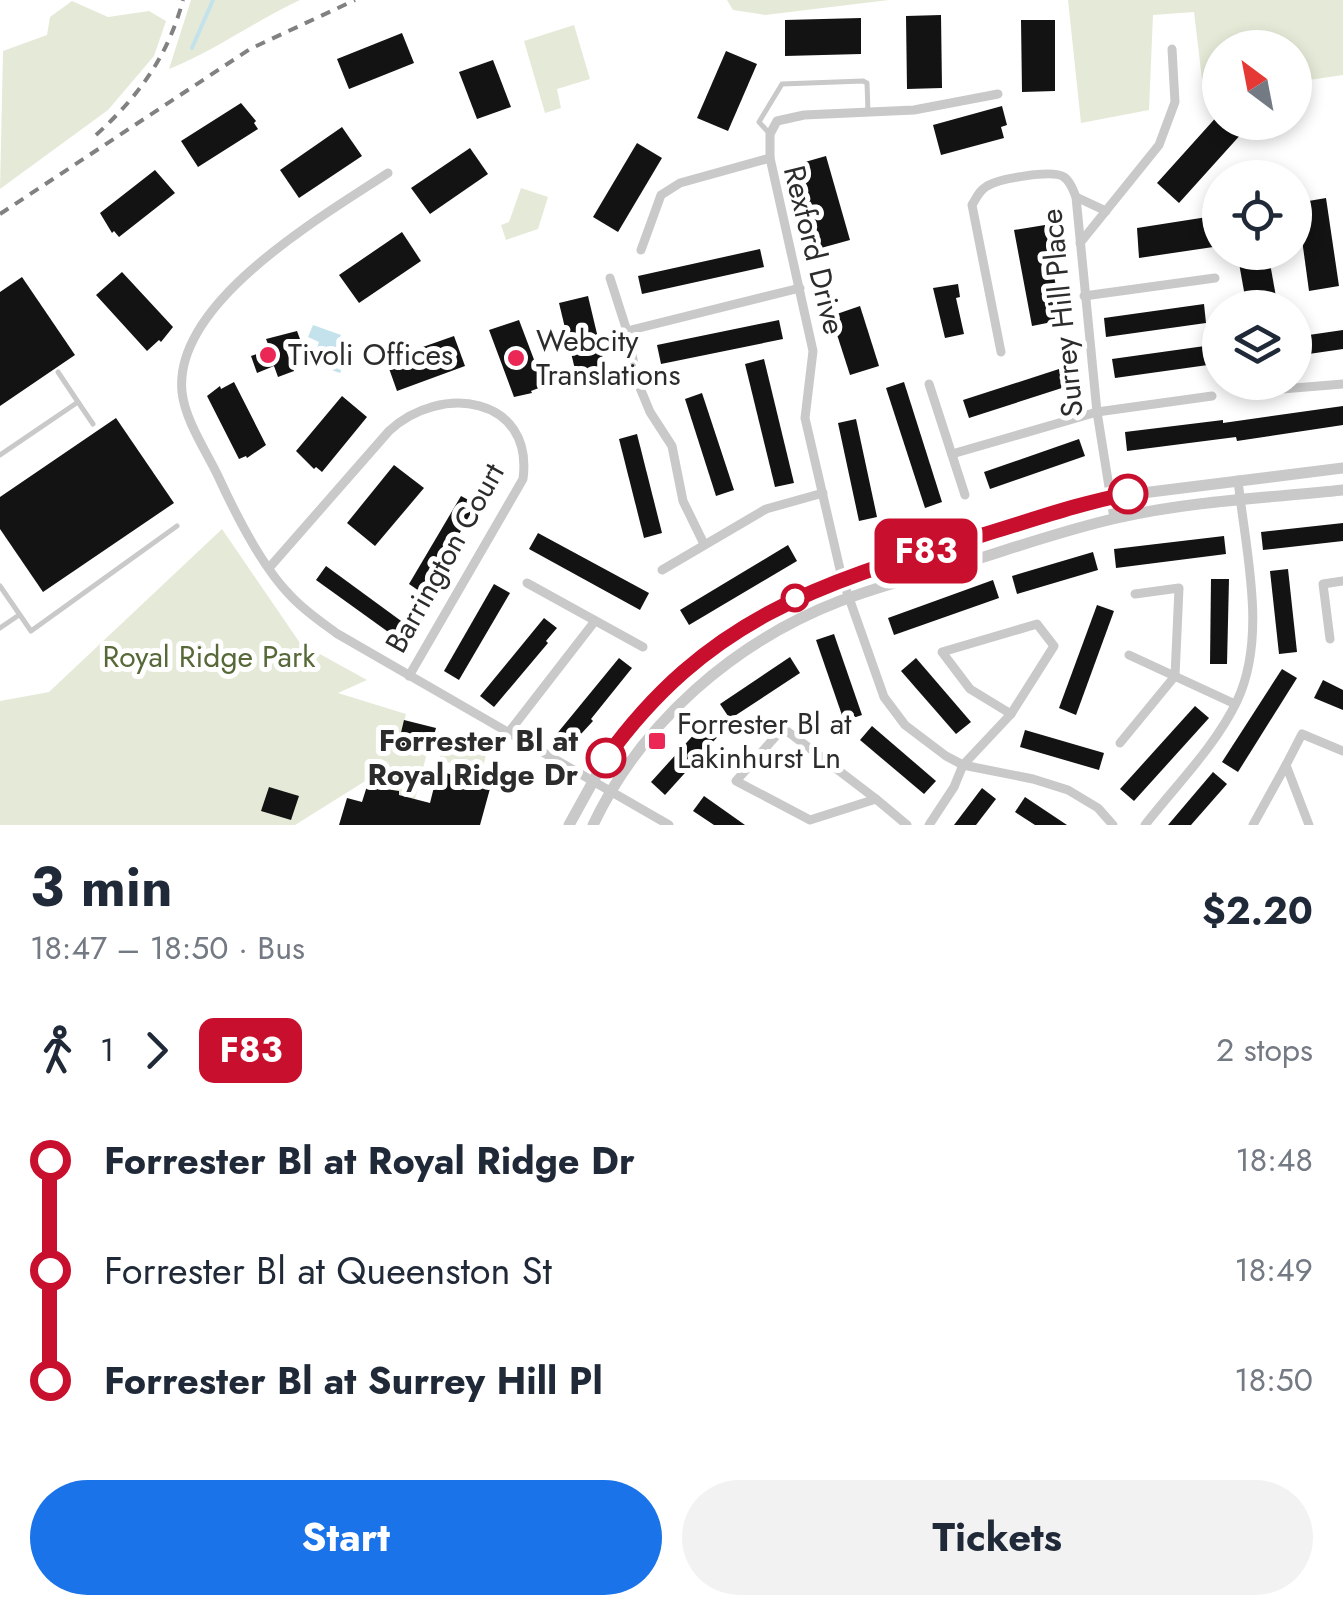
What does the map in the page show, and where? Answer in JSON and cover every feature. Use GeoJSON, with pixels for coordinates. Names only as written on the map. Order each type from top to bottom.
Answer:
{"type":"FeatureCollection","features":[{"type":"Feature","properties":{"kind":"street"},"geometry":{"type":"LineString","coordinates":[[1080,243],[1159,145],[1175,102],[1172,48]]}},
{"type":"Feature","properties":{"kind":"street"},"geometry":{"type":"LineString","coordinates":[[770,158],[770,134],[778,121],[804,115],[914,110],[998,94]]}},
{"type":"Feature","properties":{"kind":"street","name":"Rexford Drive"},"geometry":{"type":"LineString","coordinates":[[640,250],[661,196],[680,183],[770,158],[813,351],[805,418],[842,578],[879,685],[892,710],[921,740],[963,765],[1068,790],[1098,808],[1114,825]]}},
{"type":"Feature","properties":{"kind":"street","name":"Surrey Hill Place"},"geometry":{"type":"LineString","coordinates":[[1001,352],[972,205],[991,184],[1049,173],[1062,175],[1071,184],[1076,198],[1084,296],[1114,518]]}},
{"type":"Feature","properties":{"kind":"street"},"geometry":{"type":"LineString","coordinates":[[388,174],[260,262],[207,315],[183,362],[182,394],[188,412],[221,483],[289,595],[336,633],[669,825]]}},
{"type":"Feature","properties":{"kind":"street"},"geometry":{"type":"LineString","coordinates":[[1076,198],[1106,211]]}},
{"type":"Feature","properties":{"kind":"street"},"geometry":{"type":"LineString","coordinates":[[610,278],[638,383],[650,412],[672,446],[684,500],[704,544]]}},
{"type":"Feature","properties":{"kind":"street"},"geometry":{"type":"LineString","coordinates":[[1084,296],[1215,278]]}},
{"type":"Feature","properties":{"kind":"street"},"geometry":{"type":"LineString","coordinates":[[627,331],[800,288]]}},
{"type":"Feature","properties":{"kind":"street"},"geometry":{"type":"LineString","coordinates":[[929,384],[965,495]]}},
{"type":"Feature","properties":{"kind":"street"},"geometry":{"type":"LineString","coordinates":[[1312,387],[1343,384]]}},
{"type":"Feature","properties":{"kind":"street"},"geometry":{"type":"LineString","coordinates":[[952,454],[1098,412],[1202,397]]}},
{"type":"Feature","properties":{"kind":"street","name":"Barrington Court"},"geometry":{"type":"LineString","coordinates":[[270,568],[389,431],[410,414],[441,403],[482,406],[498,413],[522,444],[526,461],[523,479],[409,676]]}},
{"type":"Feature","properties":{"kind":"street"},"geometry":{"type":"LineString","coordinates":[[569,825],[593,779],[649,703],[698,658],[763,614],[842,578],[1110,497],[1343,468]]}},
{"type":"Feature","properties":{"kind":"street"},"geometry":{"type":"LineString","coordinates":[[1145,825],[1214,738],[1235,704],[1247,674],[1252,630],[1238,480]]}},
{"type":"Feature","properties":{"kind":"street"},"geometry":{"type":"LineString","coordinates":[[593,825],[612,790],[665,718],[712,675],[761,640],[848,598],[1114,518],[1343,490]]}},
{"type":"Feature","properties":{"kind":"street"},"geometry":{"type":"LineString","coordinates":[[662,570],[766,509],[823,493]]}},
{"type":"Feature","properties":{"kind":"street"},"geometry":{"type":"LineString","coordinates":[[1330,639],[1322,584],[1343,581]]}},
{"type":"Feature","properties":{"kind":"street"},"geometry":{"type":"LineString","coordinates":[[527,584],[643,647]]}},
{"type":"Feature","properties":{"kind":"street"},"geometry":{"type":"LineString","coordinates":[[1120,743],[1175,676],[1179,588],[1135,594]]}},
{"type":"Feature","properties":{"kind":"street"},"geometry":{"type":"LineString","coordinates":[[509,732],[595,621]]}},
{"type":"Feature","properties":{"kind":"street"},"geometry":{"type":"LineString","coordinates":[[929,825],[954,787],[963,765],[1011,714],[1054,646],[1037,624],[942,652],[970,688],[1011,714]]}},
{"type":"Feature","properties":{"kind":"street"},"geometry":{"type":"LineString","coordinates":[[1129,654],[1235,704]]}},
{"type":"Feature","properties":{"kind":"street"},"geometry":{"type":"LineString","coordinates":[[876,800],[810,820],[736,781],[783,728],[876,800],[908,825]]}},
{"type":"Feature","properties":{"kind":"street"},"geometry":{"type":"LineString","coordinates":[[1254,825],[1302,734],[1343,752]]}},
{"type":"Feature","properties":{"kind":"street"},"geometry":{"type":"LineString","coordinates":[[1286,765],[1309,825]]}},
{"type":"Feature","properties":{"kind":"lane"},"geometry":{"type":"LineString","coordinates":[[770,134],[758,122],[782,84],[863,81],[867,84],[868,112]]}},
{"type":"Feature","properties":{"kind":"lane"},"geometry":{"type":"LineString","coordinates":[[58,372],[93,424]]}},
{"type":"Feature","properties":{"kind":"lane"},"geometry":{"type":"LineString","coordinates":[[0,455],[78,402]]}},
{"type":"Feature","properties":{"kind":"lane"},"geometry":{"type":"LineString","coordinates":[[0,586],[30,631],[176,526]]}},
{"type":"Feature","properties":{"kind":"lane"},"geometry":{"type":"LineString","coordinates":[[0,628],[20,615]]}},
{"type":"Feature","properties":{"kind":"green space"},"geometry":{"type":"Polygon","coordinates":[[[191,0],[300,0],[169,69],[191,0]]]}},
{"type":"Feature","properties":{"kind":"green space"},"geometry":{"type":"Polygon","coordinates":[[[727,0],[889,0],[765,15],[733,10],[727,0]]]}},
{"type":"Feature","properties":{"kind":"green space"},"geometry":{"type":"Polygon","coordinates":[[[1068,0],[1343,0],[1343,75],[1312,80],[1312,30],[1202,30],[1202,79],[1194,12],[1153,15],[1149,110],[1081,123],[1068,0]]]}},
{"type":"Feature","properties":{"kind":"green space"},"geometry":{"type":"Polygon","coordinates":[[[72,1],[108,17],[149,11],[166,21],[154,56],[108,110],[0,189],[3,51],[47,35],[50,17],[72,1]]]}},
{"type":"Feature","properties":{"kind":"green space"},"geometry":{"type":"Polygon","coordinates":[[[574,25],[590,79],[557,89],[561,108],[545,113],[524,41],[574,25]]]}},
{"type":"Feature","properties":{"kind":"green space"},"geometry":{"type":"Polygon","coordinates":[[[521,188],[548,197],[538,229],[506,240],[501,225],[509,222],[521,188]]]}},
{"type":"Feature","properties":{"kind":"green space","name":"Royal Ridge Park"},"geometry":{"type":"Polygon","coordinates":[[[222,529],[300,643],[367,680],[338,693],[406,714],[398,744],[406,746],[405,752],[427,753],[415,799],[399,795],[399,791],[367,786],[367,780],[295,825],[0,825],[0,701],[49,692],[222,529]]]}},
{"type":"Feature","properties":{"kind":"green space"},"geometry":{"type":"Polygon","coordinates":[[[444,743],[486,755],[482,771],[439,760],[444,743]]]}},
{"type":"Feature","properties":{"kind":"water"},"geometry":{"type":"Polygon","coordinates":[[[313,325],[341,335],[333,356],[345,361],[340,373],[312,363],[319,342],[308,337],[313,325]]]}},
{"type":"Feature","properties":{"kind":"building"},"geometry":{"type":"Polygon","coordinates":[[[941,15],[942,88],[907,89],[906,16],[941,15]]]}},
{"type":"Feature","properties":{"kind":"building"},"geometry":{"type":"Polygon","coordinates":[[[861,18],[861,54],[785,56],[785,20],[861,18]]]}},
{"type":"Feature","properties":{"kind":"building"},"geometry":{"type":"Polygon","coordinates":[[[1021,20],[1055,20],[1055,91],[1022,92],[1021,20]]]}},
{"type":"Feature","properties":{"kind":"building"},"geometry":{"type":"Polygon","coordinates":[[[402,33],[414,63],[349,89],[337,59],[402,33]]]}},
{"type":"Feature","properties":{"kind":"building"},"geometry":{"type":"Polygon","coordinates":[[[726,51],[757,64],[728,131],[697,118],[726,51]]]}},
{"type":"Feature","properties":{"kind":"building"},"geometry":{"type":"Polygon","coordinates":[[[493,60],[511,107],[477,119],[459,72],[493,60]]]}},
{"type":"Feature","properties":{"kind":"building"},"geometry":{"type":"Polygon","coordinates":[[[241,103],[258,129],[198,167],[181,141],[241,103]]]}},
{"type":"Feature","properties":{"kind":"building"},"geometry":{"type":"Polygon","coordinates":[[[1002,106],[1007,125],[1001,127],[1004,138],[941,155],[933,125],[1002,106]]]}},
{"type":"Feature","properties":{"kind":"building"},"geometry":{"type":"Polygon","coordinates":[[[342,127],[362,156],[299,198],[280,170],[342,127]]]}},
{"type":"Feature","properties":{"kind":"building"},"geometry":{"type":"Polygon","coordinates":[[[1202,133],[1202,140],[1236,140],[1218,160],[1202,160],[1202,177],[1179,203],[1157,183],[1202,133]]]}},
{"type":"Feature","properties":{"kind":"building"},"geometry":{"type":"Polygon","coordinates":[[[637,143],[662,158],[618,232],[593,217],[637,143]]]}},
{"type":"Feature","properties":{"kind":"building"},"geometry":{"type":"Polygon","coordinates":[[[470,148],[488,174],[430,214],[411,188],[470,148]]]}},
{"type":"Feature","properties":{"kind":"building"},"geometry":{"type":"Polygon","coordinates":[[[826,156],[850,240],[821,248],[798,164],[826,156]]]}},
{"type":"Feature","properties":{"kind":"building"},"geometry":{"type":"Polygon","coordinates":[[[155,170],[175,193],[119,237],[112,233],[100,213],[155,170]]]}},
{"type":"Feature","properties":{"kind":"building"},"geometry":{"type":"Polygon","coordinates":[[[1326,198],[1339,286],[1312,290],[1306,270],[1312,270],[1312,200],[1326,198]]]}},
{"type":"Feature","properties":{"kind":"building"},"geometry":{"type":"Polygon","coordinates":[[[1202,218],[1202,249],[1139,258],[1137,228],[1202,218]]]}},
{"type":"Feature","properties":{"kind":"building"},"geometry":{"type":"Polygon","coordinates":[[[1045,225],[1062,320],[1032,326],[1014,230],[1045,225]]]}},
{"type":"Feature","properties":{"kind":"building"},"geometry":{"type":"Polygon","coordinates":[[[402,232],[421,261],[359,303],[339,275],[402,232]]]}},
{"type":"Feature","properties":{"kind":"building"},"geometry":{"type":"Polygon","coordinates":[[[760,249],[764,267],[642,294],[638,276],[760,249]]]}},
{"type":"Feature","properties":{"kind":"building"},"geometry":{"type":"Polygon","coordinates":[[[1240,270],[1271,270],[1275,290],[1244,290],[1240,270]]]}},
{"type":"Feature","properties":{"kind":"building"},"geometry":{"type":"Polygon","coordinates":[[[122,272],[173,327],[147,351],[96,295],[122,272]]]}},
{"type":"Feature","properties":{"kind":"building"},"geometry":{"type":"Polygon","coordinates":[[[22,277],[75,355],[0,406],[0,292],[22,277]]]}},
{"type":"Feature","properties":{"kind":"building"},"geometry":{"type":"Polygon","coordinates":[[[958,284],[960,297],[956,298],[964,334],[945,338],[933,288],[958,284]]]}},
{"type":"Feature","properties":{"kind":"building"},"geometry":{"type":"Polygon","coordinates":[[[588,296],[608,380],[579,386],[559,303],[588,296]]]}},
{"type":"Feature","properties":{"kind":"building"},"geometry":{"type":"Polygon","coordinates":[[[1202,304],[1202,324],[1106,337],[1104,318],[1202,304]]]}},
{"type":"Feature","properties":{"kind":"building"},"geometry":{"type":"Polygon","coordinates":[[[860,306],[879,366],[850,375],[831,316],[860,306]]]}},
{"type":"Feature","properties":{"kind":"building","name":"Webcity Translations"},"geometry":{"type":"Polygon","coordinates":[[[519,320],[544,386],[514,397],[489,330],[519,320]]]}},
{"type":"Feature","properties":{"kind":"building"},"geometry":{"type":"Polygon","coordinates":[[[779,320],[783,339],[661,364],[657,345],[779,320]]]}},
{"type":"Feature","properties":{"kind":"building"},"geometry":{"type":"Polygon","coordinates":[[[1343,330],[1343,349],[1312,354],[1312,335],[1343,330]]]}},
{"type":"Feature","properties":{"kind":"building","name":"Tivoli Offices"},"geometry":{"type":"Polygon","coordinates":[[[297,331],[300,339],[287,345],[286,350],[294,371],[278,377],[274,366],[257,373],[251,356],[270,349],[266,339],[297,331]]]}},
{"type":"Feature","properties":{"kind":"building"},"geometry":{"type":"Polygon","coordinates":[[[454,336],[465,366],[397,391],[386,360],[454,336]]]}},
{"type":"Feature","properties":{"kind":"building"},"geometry":{"type":"Polygon","coordinates":[[[1202,346],[1202,366],[1115,378],[1112,359],[1202,346]]]}},
{"type":"Feature","properties":{"kind":"building"},"geometry":{"type":"Polygon","coordinates":[[[764,359],[794,483],[775,487],[745,364],[764,359]]]}},
{"type":"Feature","properties":{"kind":"building"},"geometry":{"type":"Polygon","coordinates":[[[1059,369],[1065,387],[969,418],[963,400],[1059,369]]]}},
{"type":"Feature","properties":{"kind":"building"},"geometry":{"type":"Polygon","coordinates":[[[234,382],[266,445],[239,459],[207,396],[234,382]]]}},
{"type":"Feature","properties":{"kind":"building"},"geometry":{"type":"Polygon","coordinates":[[[904,382],[942,502],[925,508],[886,388],[904,382]]]}},
{"type":"Feature","properties":{"kind":"building"},"geometry":{"type":"Polygon","coordinates":[[[702,393],[734,490],[716,496],[685,399],[702,393]]]}},
{"type":"Feature","properties":{"kind":"building"},"geometry":{"type":"Polygon","coordinates":[[[342,396],[367,417],[322,472],[296,451],[342,396]]]}},
{"type":"Feature","properties":{"kind":"building"},"geometry":{"type":"Polygon","coordinates":[[[1343,406],[1343,425],[1237,441],[1236,437],[1127,451],[1125,432],[1343,406]]]}},
{"type":"Feature","properties":{"kind":"building"},"geometry":{"type":"Polygon","coordinates":[[[116,418],[174,503],[43,592],[0,529],[0,497],[116,418]]]}},
{"type":"Feature","properties":{"kind":"building"},"geometry":{"type":"Polygon","coordinates":[[[856,419],[877,517],[859,521],[838,423],[856,419]]]}},
{"type":"Feature","properties":{"kind":"building"},"geometry":{"type":"Polygon","coordinates":[[[637,434],[662,533],[644,538],[619,439],[637,434]]]}},
{"type":"Feature","properties":{"kind":"building"},"geometry":{"type":"Polygon","coordinates":[[[1079,439],[1085,456],[990,489],[984,472],[1079,439]]]}},
{"type":"Feature","properties":{"kind":"building"},"geometry":{"type":"Polygon","coordinates":[[[394,465],[424,488],[375,546],[347,523],[394,465]]]}},
{"type":"Feature","properties":{"kind":"building"},"geometry":{"type":"Polygon","coordinates":[[[461,496],[476,504],[425,595],[409,584],[461,496]]]}},
{"type":"Feature","properties":{"kind":"building"},"geometry":{"type":"Polygon","coordinates":[[[1343,523],[1343,541],[1263,550],[1261,532],[1343,523]]]}},
{"type":"Feature","properties":{"kind":"building"},"geometry":{"type":"Polygon","coordinates":[[[538,533],[649,593],[640,610],[529,549],[538,533]]]}},
{"type":"Feature","properties":{"kind":"building"},"geometry":{"type":"Polygon","coordinates":[[[1224,536],[1226,554],[1116,568],[1114,549],[1224,536]]]}},
{"type":"Feature","properties":{"kind":"building"},"geometry":{"type":"Polygon","coordinates":[[[788,545],[797,561],[689,625],[680,610],[788,545]]]}},
{"type":"Feature","properties":{"kind":"building"},"geometry":{"type":"Polygon","coordinates":[[[1093,552],[1098,570],[1017,594],[1012,576],[1093,552]]]}},
{"type":"Feature","properties":{"kind":"building"},"geometry":{"type":"Polygon","coordinates":[[[326,566],[408,626],[398,639],[316,580],[326,566]]]}},
{"type":"Feature","properties":{"kind":"building"},"geometry":{"type":"Polygon","coordinates":[[[1288,569],[1297,652],[1279,654],[1270,571],[1288,569]]]}},
{"type":"Feature","properties":{"kind":"building"},"geometry":{"type":"Polygon","coordinates":[[[1211,579],[1229,579],[1227,664],[1210,664],[1211,579]]]}},
{"type":"Feature","properties":{"kind":"building"},"geometry":{"type":"Polygon","coordinates":[[[993,580],[999,598],[894,635],[888,618],[993,580]]]}},
{"type":"Feature","properties":{"kind":"building"},"geometry":{"type":"Polygon","coordinates":[[[494,584],[510,593],[459,680],[444,671],[494,584]]]}},
{"type":"Feature","properties":{"kind":"building"},"geometry":{"type":"Polygon","coordinates":[[[1097,605],[1114,611],[1076,715],[1059,708],[1097,605]]]}},
{"type":"Feature","properties":{"kind":"building"},"geometry":{"type":"Polygon","coordinates":[[[544,618],[557,628],[494,707],[480,696],[544,618]]]}},
{"type":"Feature","properties":{"kind":"building"},"geometry":{"type":"Polygon","coordinates":[[[834,634],[862,715],[844,721],[816,640],[834,634]]]}},
{"type":"Feature","properties":{"kind":"building"},"geometry":{"type":"Polygon","coordinates":[[[790,657],[800,673],[730,719],[720,704],[790,657]]]}},
{"type":"Feature","properties":{"kind":"building"},"geometry":{"type":"Polygon","coordinates":[[[619,658],[632,668],[569,747],[555,736],[619,658]]]}},
{"type":"Feature","properties":{"kind":"building"},"geometry":{"type":"Polygon","coordinates":[[[916,658],[971,722],[956,734],[901,671],[916,658]]]}},
{"type":"Feature","properties":{"kind":"building"},"geometry":{"type":"Polygon","coordinates":[[[1282,669],[1297,678],[1238,772],[1222,762],[1282,669]]]}},
{"type":"Feature","properties":{"kind":"building"},"geometry":{"type":"Polygon","coordinates":[[[1323,680],[1343,690],[1343,710],[1314,698],[1323,680]]]}},
{"type":"Feature","properties":{"kind":"building"},"geometry":{"type":"Polygon","coordinates":[[[1195,706],[1209,718],[1134,801],[1120,789],[1195,706]]]}},
{"type":"Feature","properties":{"kind":"building"},"geometry":{"type":"Polygon","coordinates":[[[404,720],[436,728],[429,753],[398,745],[404,720]]]}},
{"type":"Feature","properties":{"kind":"building"},"geometry":{"type":"Polygon","coordinates":[[[707,720],[721,733],[665,795],[651,782],[707,720]]]}},
{"type":"Feature","properties":{"kind":"building"},"geometry":{"type":"Polygon","coordinates":[[[872,726],[936,781],[924,794],[860,740],[872,726]]]}},
{"type":"Feature","properties":{"kind":"building"},"geometry":{"type":"Polygon","coordinates":[[[1025,730],[1104,753],[1099,770],[1020,747],[1025,730]]]}},
{"type":"Feature","properties":{"kind":"building"},"geometry":{"type":"Polygon","coordinates":[[[438,771],[491,785],[480,825],[339,825],[347,798],[362,802],[367,786],[399,791],[399,795],[430,803],[438,771]]]}},
{"type":"Feature","properties":{"kind":"building"},"geometry":{"type":"Polygon","coordinates":[[[1213,772],[1227,784],[1191,825],[1168,825],[1213,772]]]}},
{"type":"Feature","properties":{"kind":"building"},"geometry":{"type":"Polygon","coordinates":[[[269,787],[299,796],[291,820],[261,811],[269,787]]]}},
{"type":"Feature","properties":{"kind":"building"},"geometry":{"type":"Polygon","coordinates":[[[982,788],[996,799],[976,825],[954,825],[982,788]]]}},
{"type":"Feature","properties":{"kind":"building"},"geometry":{"type":"Polygon","coordinates":[[[704,796],[745,825],[714,825],[693,811],[704,796]]]}},
{"type":"Feature","properties":{"kind":"building"},"geometry":{"type":"Polygon","coordinates":[[[1025,797],[1067,825],[1035,825],[1015,812],[1025,797]]]}},
{"type":"Feature","properties":{"kind":"waterway"},"geometry":{"type":"LineString","coordinates":[[192,48],[213,0]]}},
{"type":"Feature","properties":{"kind":"railway"},"geometry":{"type":"LineString","coordinates":[[96,135],[150,74],[169,39],[183,0]]}},
{"type":"Feature","properties":{"kind":"railway"},"geometry":{"type":"LineString","coordinates":[[0,214],[250,49],[355,0]]}},
{"type":"Feature","properties":{"kind":"bus line","name":"F83"},"geometry":{"type":"LineString","coordinates":[[606,758],[649,703],[675,678],[722,640],[776,606],[872,567],[1128,494]]}},
{"type":"Feature","properties":{"kind":"place","name":"Tivoli Offices"},"geometry":{"type":"Point","coordinates":[268,355]}},
{"type":"Feature","properties":{"kind":"place","name":"Webcity Translations"},"geometry":{"type":"Point","coordinates":[516,358]}},
{"type":"Feature","properties":{"kind":"place","name":"Forrester Bl at Lakinhurst Ln"},"geometry":{"type":"Point","coordinates":[657,741]}},
{"type":"Feature","properties":{"kind":"place","name":"Forrester Bl at Royal Ridge Dr"},"geometry":{"type":"Point","coordinates":[606,758]}}]}
